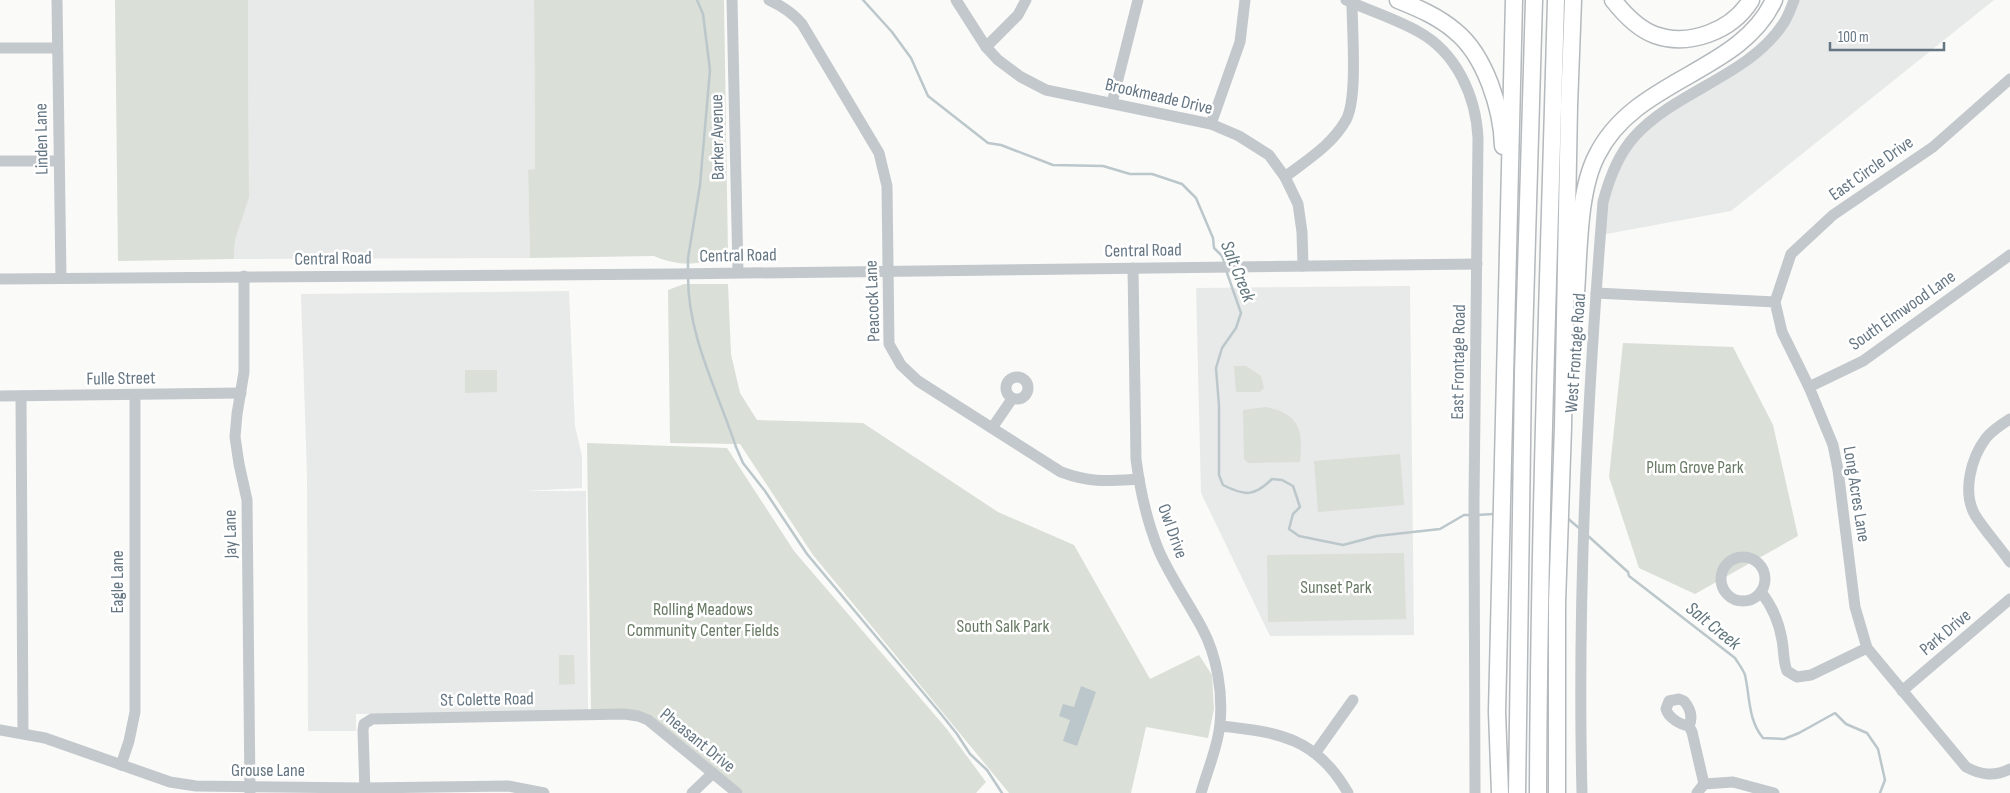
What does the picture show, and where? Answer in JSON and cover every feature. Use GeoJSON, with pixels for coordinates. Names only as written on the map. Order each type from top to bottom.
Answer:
{"type":"FeatureCollection","features":[{"type":"Feature","properties":{"kind":"highway"},"geometry":{"type":"LineString","coordinates":[[1398,0],[1429,14],[1457,33],[1472,50],[1484,71],[1493,92],[1503,138],[1509,254]]}},
{"type":"Feature","properties":{"kind":"highway"},"geometry":{"type":"LineString","coordinates":[[1500,793],[1497,712],[1514,0]]}},
{"type":"Feature","properties":{"kind":"highway"},"geometry":{"type":"LineString","coordinates":[[1517,793],[1523,384],[1534,0]]}},
{"type":"Feature","properties":{"kind":"highway"},"geometry":{"type":"LineString","coordinates":[[1538,793],[1543,447],[1556,0]]}},
{"type":"Feature","properties":{"kind":"highway"},"geometry":{"type":"LineString","coordinates":[[1556,793],[1557,603],[1573,0]]}},
{"type":"Feature","properties":{"kind":"highway"},"geometry":{"type":"LineString","coordinates":[[1613,0],[1628,17],[1643,29],[1663,37],[1682,39],[1694,38],[1727,25],[1736,18],[1751,0]]}},
{"type":"Feature","properties":{"kind":"highway"},"geometry":{"type":"LineString","coordinates":[[1563,427],[1584,202],[1587,181],[1596,155],[1615,128],[1639,106],[1733,48],[1753,33],[1767,14],[1774,0]]}},
{"type":"Feature","properties":{"kind":"street","name":"Linden Lane"},"geometry":{"type":"LineString","coordinates":[[57,0],[62,278]]}},
{"type":"Feature","properties":{"kind":"street","name":"Barker Avenue"},"geometry":{"type":"LineString","coordinates":[[732,0],[738,272]]}},
{"type":"Feature","properties":{"kind":"street","name":"Peacock Lane"},"geometry":{"type":"LineString","coordinates":[[769,0],[780,4],[796,16],[802,24],[879,154],[887,186],[889,344],[900,365],[918,381],[1061,472],[1101,482],[1139,479]]}},
{"type":"Feature","properties":{"kind":"street","name":"Brookmeade Drive"},"geometry":{"type":"LineString","coordinates":[[956,0],[986,47],[998,60],[1021,77],[1046,90],[1211,124],[1239,136],[1268,155],[1285,177],[1298,204],[1302,232],[1303,266]]}},
{"type":"Feature","properties":{"kind":"street"},"geometry":{"type":"LineString","coordinates":[[986,47],[1018,15],[1026,0]]}},
{"type":"Feature","properties":{"kind":"street"},"geometry":{"type":"LineString","coordinates":[[1112,103],[1138,0]]}},
{"type":"Feature","properties":{"kind":"street"},"geometry":{"type":"LineString","coordinates":[[1211,124],[1240,42],[1245,0]]}},
{"type":"Feature","properties":{"kind":"street","name":"West Frontage Road"},"geometry":{"type":"LineString","coordinates":[[1582,793],[1580,693],[1582,543],[1589,390],[1596,293],[1604,202],[1610,178],[1626,147],[1644,127],[1662,113],[1748,59],[1783,24],[1794,0]]}},
{"type":"Feature","properties":{"kind":"street"},"geometry":{"type":"LineString","coordinates":[[1285,177],[1329,143],[1346,120],[1350,108],[1352,90],[1349,1]]}},
{"type":"Feature","properties":{"kind":"street","name":"East Frontage Road"},"geometry":{"type":"LineString","coordinates":[[1349,1],[1420,32],[1446,55],[1462,76],[1476,111],[1478,132],[1474,502],[1475,793]]}},
{"type":"Feature","properties":{"kind":"street"},"geometry":{"type":"LineString","coordinates":[[0,48],[58,48]]}},
{"type":"Feature","properties":{"kind":"street","name":"East Circle Drive"},"geometry":{"type":"LineString","coordinates":[[1776,302],[1791,254],[1834,215],[1933,147],[2010,80]]}},
{"type":"Feature","properties":{"kind":"street"},"geometry":{"type":"LineString","coordinates":[[0,161],[59,161]]}},
{"type":"Feature","properties":{"kind":"street","name":"South Elmwood Lane"},"geometry":{"type":"LineString","coordinates":[[1809,387],[1863,361],[2010,255]]}},
{"type":"Feature","properties":{"kind":"street","name":"Central Road"},"geometry":{"type":"LineString","coordinates":[[0,279],[1477,264]]}},
{"type":"Feature","properties":{"kind":"street","name":"Owl Drive"},"geometry":{"type":"LineString","coordinates":[[1133,268],[1136,449],[1139,479],[1159,551],[1202,628],[1216,665],[1220,692],[1220,726],[1200,793]]}},
{"type":"Feature","properties":{"kind":"street","name":"Jay Lane"},"geometry":{"type":"LineString","coordinates":[[244,276],[244,372],[237,414],[236,437],[239,464],[247,500],[250,790]]}},
{"type":"Feature","properties":{"kind":"street"},"geometry":{"type":"LineString","coordinates":[[1596,293],[1776,302]]}},
{"type":"Feature","properties":{"kind":"street","name":"Long Acres Lane"},"geometry":{"type":"LineString","coordinates":[[1776,302],[1782,332],[1809,387],[1833,445],[1838,470],[1855,607],[1867,648],[1966,767],[1988,775],[2000,774],[2010,769]]}},
{"type":"Feature","properties":{"kind":"street","name":"Fulle Street"},"geometry":{"type":"LineString","coordinates":[[0,396],[134,396],[241,393]]}},
{"type":"Feature","properties":{"kind":"street"},"geometry":{"type":"LineString","coordinates":[[21,396],[23,733]]}},
{"type":"Feature","properties":{"kind":"street","name":"Eagle Lane"},"geometry":{"type":"LineString","coordinates":[[121,766],[135,712],[134,396]]}},
{"type":"Feature","properties":{"kind":"street"},"geometry":{"type":"LineString","coordinates":[[992,428],[1012,398]]}},
{"type":"Feature","properties":{"kind":"street"},"geometry":{"type":"LineString","coordinates":[[2010,419],[1986,438],[1976,457],[1970,477],[1968,498],[1975,514],[2010,562]]}},
{"type":"Feature","properties":{"kind":"street"},"geometry":{"type":"LineString","coordinates":[[1761,592],[1770,604],[1776,619],[1782,641],[1783,661],[1786,672],[1797,676],[1811,675],[1867,648]]}},
{"type":"Feature","properties":{"kind":"street","name":"Park Drive"},"geometry":{"type":"LineString","coordinates":[[1902,691],[2010,600]]}},
{"type":"Feature","properties":{"kind":"street"},"geometry":{"type":"LineString","coordinates":[[1316,752],[1353,700]]}},
{"type":"Feature","properties":{"kind":"street","name":"Pheasant Drive"},"geometry":{"type":"LineString","coordinates":[[607,715],[625,714],[648,720],[736,793]]}},
{"type":"Feature","properties":{"kind":"street","name":"St Colette Road"},"geometry":{"type":"LineString","coordinates":[[365,790],[363,730],[364,724],[367,721],[378,718],[607,715]]}},
{"type":"Feature","properties":{"kind":"street"},"geometry":{"type":"LineString","coordinates":[[1220,726],[1272,733],[1296,740],[1316,752],[1342,782],[1348,793]]}},
{"type":"Feature","properties":{"kind":"street"},"geometry":{"type":"LineString","coordinates":[[1689,726],[1692,732],[1700,788],[1734,782],[1774,793]]}},
{"type":"Feature","properties":{"kind":"street","name":"Grouse Lane"},"geometry":{"type":"LineString","coordinates":[[0,730],[45,738],[170,782],[196,786],[250,790],[493,789],[508,786],[544,793]]}},
{"type":"Feature","properties":{"kind":"street"},"geometry":{"type":"LineString","coordinates":[[692,793],[712,774]]}},
{"type":"Feature","properties":{"kind":"shaded area"},"geometry":{"type":"Polygon","coordinates":[[[248,0],[534,0],[535,170],[528,170],[530,258],[234,259],[235,240],[249,198],[248,0]]]}},
{"type":"Feature","properties":{"kind":"shaded area"},"geometry":{"type":"Polygon","coordinates":[[[1794,0],[1994,0],[1731,211],[1601,235],[1603,202],[1634,137],[1768,42],[1794,0]]]}},
{"type":"Feature","properties":{"kind":"shaded area"},"geometry":{"type":"Polygon","coordinates":[[[1410,286],[1414,635],[1270,636],[1201,493],[1196,288],[1410,286]]]}},
{"type":"Feature","properties":{"kind":"shaded area"},"geometry":{"type":"Polygon","coordinates":[[[569,291],[575,426],[582,456],[582,488],[525,491],[586,491],[588,712],[356,714],[356,731],[308,731],[307,475],[301,294],[569,291]]]}},
{"type":"Feature","properties":{"kind":"shaded area"},"geometry":{"type":"Polygon","coordinates":[[[1081,686],[1096,692],[1077,746],[1063,741],[1070,720],[1059,716],[1063,704],[1074,707],[1081,686]]]}},
{"type":"Feature","properties":{"kind":"green space"},"geometry":{"type":"Polygon","coordinates":[[[115,0],[248,0],[249,198],[235,240],[234,259],[118,261],[115,0]]]}},
{"type":"Feature","properties":{"kind":"green space"},"geometry":{"type":"Polygon","coordinates":[[[534,0],[724,0],[728,256],[691,264],[673,262],[654,256],[530,258],[528,170],[535,169],[534,0]]]}},
{"type":"Feature","properties":{"kind":"green space","name":"South Salk Park"},"geometry":{"type":"Polygon","coordinates":[[[684,284],[728,284],[731,354],[740,393],[757,420],[863,423],[998,512],[1074,545],[1150,679],[1199,655],[1212,675],[1214,709],[1208,738],[1146,727],[1131,793],[1009,793],[813,555],[740,444],[670,443],[668,290],[684,284]]]}},
{"type":"Feature","properties":{"kind":"green space","name":"Plum Grove Park"},"geometry":{"type":"Polygon","coordinates":[[[1623,343],[1733,347],[1773,425],[1798,536],[1695,594],[1639,568],[1609,477],[1623,343]]]}},
{"type":"Feature","properties":{"kind":"green space"},"geometry":{"type":"Polygon","coordinates":[[[1234,366],[1246,366],[1261,376],[1264,388],[1260,392],[1236,392],[1234,366]]]}},
{"type":"Feature","properties":{"kind":"green space"},"geometry":{"type":"Polygon","coordinates":[[[465,370],[497,370],[497,392],[465,393],[465,370]]]}},
{"type":"Feature","properties":{"kind":"green space"},"geometry":{"type":"Polygon","coordinates":[[[1266,407],[1286,414],[1297,425],[1301,441],[1300,462],[1248,463],[1244,459],[1243,410],[1266,407]]]}},
{"type":"Feature","properties":{"kind":"green space","name":"Rolling Meadows Community Center Fields"},"geometry":{"type":"Polygon","coordinates":[[[587,443],[727,448],[794,551],[946,728],[986,782],[976,793],[743,793],[675,737],[636,711],[591,710],[587,443]]]}},
{"type":"Feature","properties":{"kind":"green space"},"geometry":{"type":"Polygon","coordinates":[[[1400,454],[1404,505],[1318,512],[1314,461],[1400,454]]]}},
{"type":"Feature","properties":{"kind":"green space","name":"Sunset Park"},"geometry":{"type":"Polygon","coordinates":[[[1404,553],[1406,619],[1268,622],[1267,555],[1404,553]]]}},
{"type":"Feature","properties":{"kind":"green space"},"geometry":{"type":"Polygon","coordinates":[[[559,655],[574,655],[575,684],[559,685],[559,655]]]}},
{"type":"Feature","properties":{"kind":"waterway"},"geometry":{"type":"LineString","coordinates":[[688,271],[688,258],[700,185],[710,70],[703,14],[697,0]]}},
{"type":"Feature","properties":{"kind":"waterway","name":"Salt Creek"},"geometry":{"type":"LineString","coordinates":[[863,0],[892,32],[911,58],[928,96],[988,143],[1001,145],[1053,165],[1103,166],[1130,174],[1152,174],[1182,184],[1196,198],[1213,238],[1214,248],[1222,256],[1225,264]]}},
{"type":"Feature","properties":{"kind":"waterway","name":"Salt Creek"},"geometry":{"type":"LineString","coordinates":[[1226,270],[1241,313],[1236,328],[1222,348],[1216,368],[1219,406],[1219,475],[1223,485],[1243,493],[1249,493],[1260,489],[1272,479],[1282,480],[1293,486],[1300,507],[1293,514],[1289,529],[1299,536],[1343,545],[1377,536],[1440,529],[1464,515],[1471,515]]}},
{"type":"Feature","properties":{"kind":"waterway"},"geometry":{"type":"LineString","coordinates":[[688,277],[689,299],[698,343],[743,463],[765,491],[807,554],[941,714],[970,754],[987,770],[1002,793]]}},
{"type":"Feature","properties":{"kind":"waterway","name":"Salt Creek"},"geometry":{"type":"LineString","coordinates":[[1477,515],[1493,514]]}},
{"type":"Feature","properties":{"kind":"waterway","name":"Salt Creek"},"geometry":{"type":"LineString","coordinates":[[1566,517],[1579,528]]}},
{"type":"Feature","properties":{"kind":"waterway","name":"Salt Creek"},"geometry":{"type":"LineString","coordinates":[[1587,535],[1628,572],[1629,576],[1735,658],[1745,675],[1752,716],[1763,738],[1784,739],[1835,713],[1846,724],[1867,733],[1878,749],[1885,780],[1880,793]]}}]}
